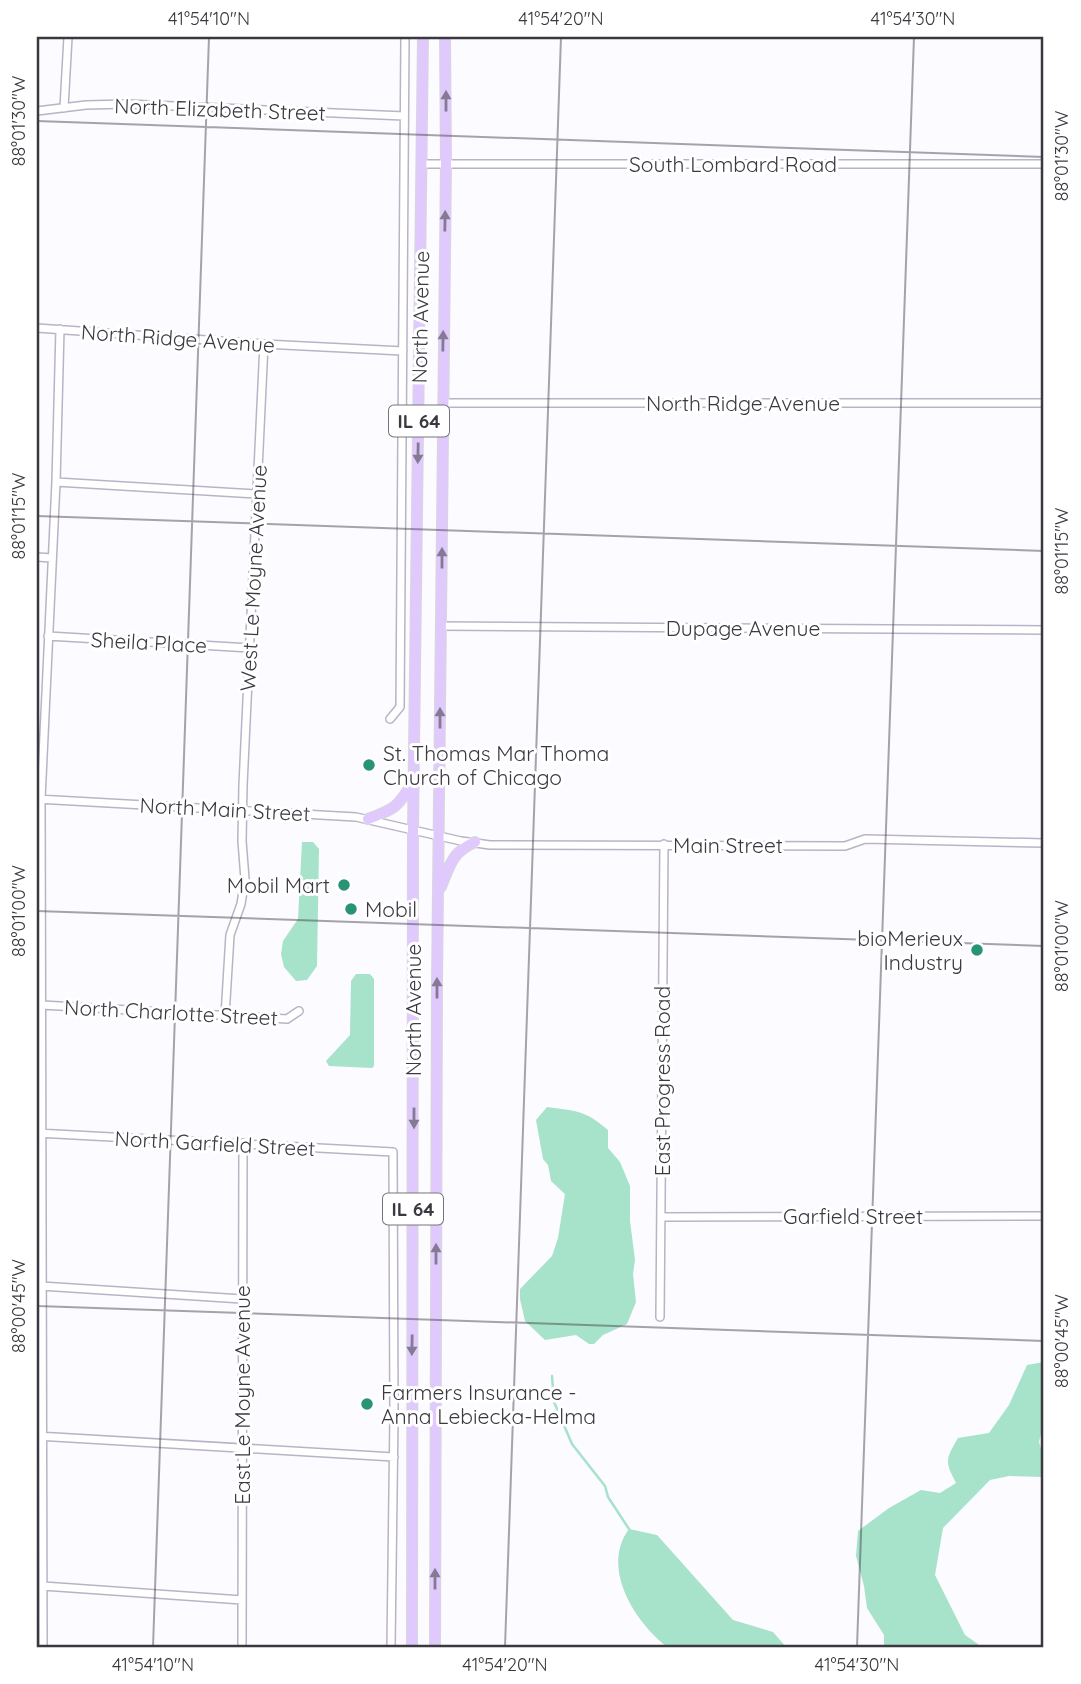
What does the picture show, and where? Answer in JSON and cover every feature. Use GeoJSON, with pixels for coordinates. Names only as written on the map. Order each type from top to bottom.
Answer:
{"type":"FeatureCollection","features":[{"type":"Feature","properties":{"kind":"main road","name":"North Avenue"},"geometry":{"type":"LineString","coordinates":[[412,1647],[413,829],[423,37]]}},
{"type":"Feature","properties":{"kind":"main road","name":"North Avenue"},"geometry":{"type":"LineString","coordinates":[[435,1647],[445,37]]}},
{"type":"Feature","properties":{"kind":"main road"},"geometry":{"type":"LineString","coordinates":[[368,819],[390,811],[401,803],[414,782]]}},
{"type":"Feature","properties":{"kind":"main road"},"geometry":{"type":"LineString","coordinates":[[439,894],[456,853],[475,842]]}},
{"type":"Feature","properties":{"kind":"street"},"geometry":{"type":"LineString","coordinates":[[64,107],[68,37]]}},
{"type":"Feature","properties":{"kind":"street","name":"North Avenue"},"geometry":{"type":"LineString","coordinates":[[390,719],[400,707],[405,37]]}},
{"type":"Feature","properties":{"kind":"street","name":"North Elizabeth Street"},"geometry":{"type":"LineString","coordinates":[[37,111],[127,104],[404,116]]}},
{"type":"Feature","properties":{"kind":"street","name":"South Lombard Road"},"geometry":{"type":"LineString","coordinates":[[422,164],[1044,164]]}},
{"type":"Feature","properties":{"kind":"street","name":"North Ridge Avenue"},"geometry":{"type":"LineString","coordinates":[[37,328],[403,351]]}},
{"type":"Feature","properties":{"kind":"street"},"geometry":{"type":"LineString","coordinates":[[43,1647],[39,1436],[39,799],[56,482],[60,330]]}},
{"type":"Feature","properties":{"kind":"street","name":"West Le Moyne Avenue"},"geometry":{"type":"LineString","coordinates":[[243,811],[264,344]]}},
{"type":"Feature","properties":{"kind":"street","name":"North Ridge Avenue"},"geometry":{"type":"LineString","coordinates":[[443,404],[1044,403]]}},
{"type":"Feature","properties":{"kind":"street"},"geometry":{"type":"LineString","coordinates":[[56,482],[257,494]]}},
{"type":"Feature","properties":{"kind":"street"},"geometry":{"type":"LineString","coordinates":[[37,557],[52,558]]}},
{"type":"Feature","properties":{"kind":"street","name":"Dupage Avenue"},"geometry":{"type":"LineString","coordinates":[[442,626],[1044,630]]}},
{"type":"Feature","properties":{"kind":"street","name":"Sheila Place"},"geometry":{"type":"LineString","coordinates":[[48,636],[250,648]]}},
{"type":"Feature","properties":{"kind":"street","name":"North Main Street"},"geometry":{"type":"LineString","coordinates":[[39,799],[356,817],[413,829]]}},
{"type":"Feature","properties":{"kind":"street"},"geometry":{"type":"LineString","coordinates":[[225,1016],[229,935],[241,904],[245,879],[243,811]]}},
{"type":"Feature","properties":{"kind":"street","name":"Main Street"},"geometry":{"type":"LineString","coordinates":[[413,829],[490,845],[845,846],[865,839],[1044,843]]}},
{"type":"Feature","properties":{"kind":"street","name":"East Progress Road"},"geometry":{"type":"LineString","coordinates":[[660,1317],[664,844]]}},
{"type":"Feature","properties":{"kind":"street","name":"North Charlotte Street"},"geometry":{"type":"LineString","coordinates":[[41,1005],[287,1018],[299,1011]]}},
{"type":"Feature","properties":{"kind":"street","name":"North Garfield Street"},"geometry":{"type":"LineString","coordinates":[[39,1133],[393,1152],[394,1457]]}},
{"type":"Feature","properties":{"kind":"street","name":"East Le Moyne Avenue"},"geometry":{"type":"LineString","coordinates":[[242,1647],[243,1143]]}},
{"type":"Feature","properties":{"kind":"street","name":"Garfield Street"},"geometry":{"type":"LineString","coordinates":[[661,1216],[1044,1216]]}},
{"type":"Feature","properties":{"kind":"street"},"geometry":{"type":"LineString","coordinates":[[41,1286],[242,1299]]}},
{"type":"Feature","properties":{"kind":"street"},"geometry":{"type":"LineString","coordinates":[[39,1436],[394,1457],[391,1647]]}},
{"type":"Feature","properties":{"kind":"street"},"geometry":{"type":"LineString","coordinates":[[43,1586],[242,1600]]}},
{"type":"Feature","properties":{"kind":"shaded area"},"geometry":{"type":"Polygon","coordinates":[[[302,842],[313,842],[319,849],[317,966],[307,980],[296,981],[284,967],[281,954],[283,941],[298,919],[302,842]]]}},
{"type":"Feature","properties":{"kind":"shaded area"},"geometry":{"type":"Polygon","coordinates":[[[356,974],[370,974],[374,979],[374,1066],[329,1066],[326,1061],[350,1035],[351,981],[356,974]]]}},
{"type":"Feature","properties":{"kind":"shaded area"},"geometry":{"type":"Polygon","coordinates":[[[547,1107],[580,1112],[608,1130],[608,1148],[620,1162],[630,1186],[636,1302],[627,1324],[603,1335],[594,1344],[589,1344],[576,1335],[545,1340],[525,1321],[520,1299],[520,1289],[552,1256],[558,1238],[565,1194],[551,1181],[548,1165],[543,1159],[536,1120],[547,1107]]]}},
{"type":"Feature","properties":{"kind":"shaded area"},"geometry":{"type":"Polygon","coordinates":[[[1044,1362],[1044,1420],[1039,1442],[1044,1459],[1044,1477],[1009,1476],[990,1480],[943,1528],[935,1575],[965,1635],[982,1647],[884,1647],[884,1635],[867,1608],[856,1556],[858,1531],[889,1508],[921,1490],[940,1493],[956,1483],[948,1461],[958,1438],[989,1433],[1009,1405],[1027,1365],[1044,1362]]]}},
{"type":"Feature","properties":{"kind":"shaded area"},"geometry":{"type":"Polygon","coordinates":[[[629,1529],[657,1535],[733,1620],[773,1632],[786,1647],[667,1647],[643,1624],[625,1593],[618,1560],[621,1544],[629,1529]]]}},
{"type":"Feature","properties":{"kind":"waterway"},"geometry":{"type":"LineString","coordinates":[[552,1376],[554,1402],[572,1444],[605,1486],[608,1497],[629,1529]]}},
{"type":"Feature","properties":{"kind":"place","name":"St. Thomas Mar Thoma Church of Chicago"},"geometry":{"type":"Point","coordinates":[369,765]}},
{"type":"Feature","properties":{"kind":"place","name":"Mobil Mart"},"geometry":{"type":"Point","coordinates":[344,885]}},
{"type":"Feature","properties":{"kind":"place","name":"Mobil"},"geometry":{"type":"Point","coordinates":[351,909]}},
{"type":"Feature","properties":{"kind":"place","name":"bioMerieux Industry"},"geometry":{"type":"Point","coordinates":[977,950]}},
{"type":"Feature","properties":{"kind":"place","name":"Farmers Insurance - Anna Lebiecka-Helma"},"geometry":{"type":"Point","coordinates":[367,1404]}}]}
